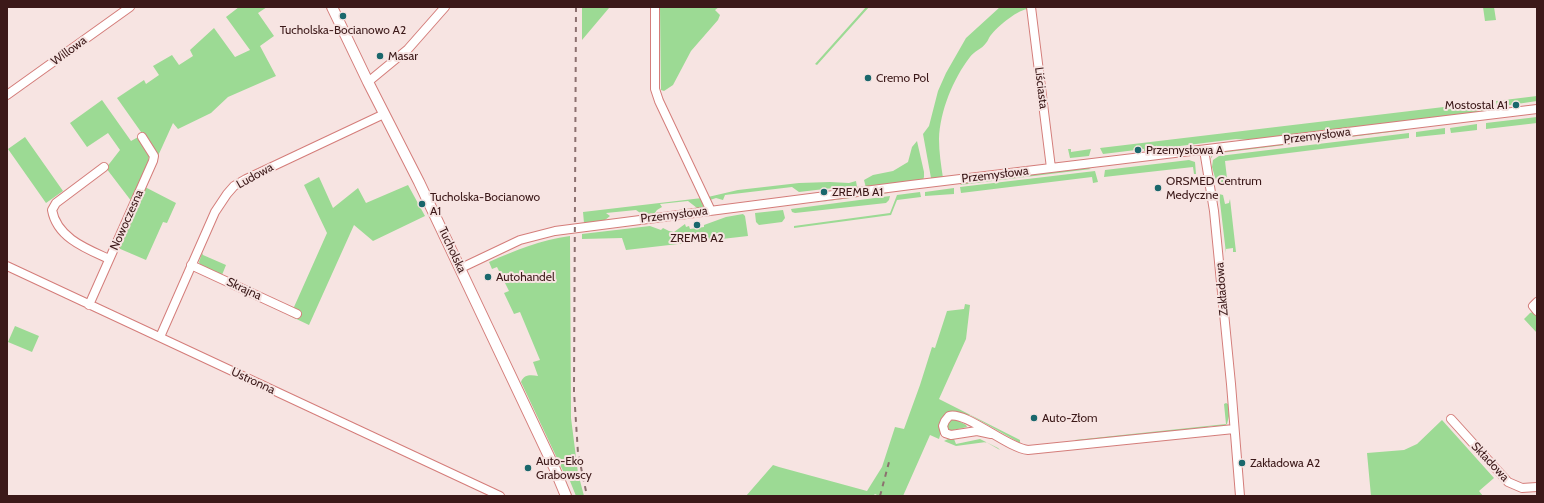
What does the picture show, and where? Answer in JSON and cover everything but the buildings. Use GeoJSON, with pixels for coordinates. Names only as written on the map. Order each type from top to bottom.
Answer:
{"type":"FeatureCollection","features":[{"type":"Feature","properties":{"kind":"main road","name":"Tucholska"},"geometry":{"type":"LineString","coordinates":[[332,7],[419,182],[554,467],[566,496]]}},
{"type":"Feature","properties":{"kind":"street","name":"Willowa"},"geometry":{"type":"LineString","coordinates":[[7,95],[130,7]]}},
{"type":"Feature","properties":{"kind":"street"},"geometry":{"type":"LineString","coordinates":[[368,82],[408,49],[445,7]]}},
{"type":"Feature","properties":{"kind":"street","name":"Liściasta"},"geometry":{"type":"LineString","coordinates":[[1031,7],[1051,168]]}},
{"type":"Feature","properties":{"kind":"street"},"geometry":{"type":"LineString","coordinates":[[655,8],[656,89],[659,101],[711,211]]}},
{"type":"Feature","properties":{"kind":"street","name":"Przemysłowa"},"geometry":{"type":"LineString","coordinates":[[460,268],[513,242],[538,234],[574,228],[1537,109]]}},
{"type":"Feature","properties":{"kind":"street","name":"Ludowa"},"geometry":{"type":"LineString","coordinates":[[160,337],[215,212],[234,186],[288,158],[384,114]]}},
{"type":"Feature","properties":{"kind":"street","name":"Nowoczesna"},"geometry":{"type":"LineString","coordinates":[[89,305],[154,156],[142,137]]}},
{"type":"Feature","properties":{"kind":"street","name":"Zakładowa"},"geometry":{"type":"LineString","coordinates":[[1204,150],[1214,212],[1240,496]]}},
{"type":"Feature","properties":{"kind":"street"},"geometry":{"type":"LineString","coordinates":[[104,167],[56,203],[52,210],[55,220],[70,240],[79,246],[109,259]]}},
{"type":"Feature","properties":{"kind":"street","name":"Skrajna"},"geometry":{"type":"LineString","coordinates":[[191,265],[297,314]]}},
{"type":"Feature","properties":{"kind":"street","name":"Ustronna"},"geometry":{"type":"LineString","coordinates":[[7,266],[500,496]]}},
{"type":"Feature","properties":{"kind":"street"},"geometry":{"type":"LineString","coordinates":[[991,434],[977,431],[951,435],[945,433],[943,426],[946,419],[950,416],[954,416],[980,427],[1020,448],[1030,450],[1234,430]]}},
{"type":"Feature","properties":{"kind":"street","name":"Składowa"},"geometry":{"type":"LineString","coordinates":[[1451,420],[1508,482],[1522,488],[1537,486]]}},
{"type":"Feature","properties":{"kind":"green space"},"geometry":{"type":"Polygon","coordinates":[[[239,7],[267,7],[258,13],[274,36],[260,46],[276,76],[228,97],[211,113],[178,129],[173,123],[158,156],[117,98],[144,80],[146,84],[159,75],[153,66],[172,55],[179,65],[193,56],[190,50],[214,28],[235,57],[250,50],[226,17],[239,7]]]}},
{"type":"Feature","properties":{"kind":"green space"},"geometry":{"type":"Polygon","coordinates":[[[582,7],[609,8],[582,40],[582,7]]]}},
{"type":"Feature","properties":{"kind":"green space"},"geometry":{"type":"Polygon","coordinates":[[[719,7],[715,10],[720,15],[718,20],[691,51],[673,85],[664,91],[661,90],[660,8],[719,7]]]}},
{"type":"Feature","properties":{"kind":"green space"},"geometry":{"type":"Polygon","coordinates":[[[866,7],[869,7],[817,65],[815,64],[866,7]]]}},
{"type":"Feature","properties":{"kind":"green space"},"geometry":{"type":"Polygon","coordinates":[[[1000,7],[1027,7],[1027,9],[1022,10],[1006,20],[992,34],[987,42],[972,55],[958,75],[948,96],[940,128],[939,149],[943,178],[933,179],[931,178],[923,134],[929,126],[938,91],[946,73],[966,38],[1000,7]]]}},
{"type":"Feature","properties":{"kind":"green space"},"geometry":{"type":"Polygon","coordinates":[[[1483,7],[1494,7],[1496,20],[1485,21],[1483,7]]]}},
{"type":"Feature","properties":{"kind":"green space"},"geometry":{"type":"Polygon","coordinates":[[[1537,96],[1537,101],[1497,107],[1496,101],[1537,96]]]}},
{"type":"Feature","properties":{"kind":"green space"},"geometry":{"type":"Polygon","coordinates":[[[102,100],[131,141],[140,136],[150,150],[147,168],[132,202],[106,168],[120,150],[108,133],[87,147],[70,123],[102,100]]]}},
{"type":"Feature","properties":{"kind":"green space"},"geometry":{"type":"Polygon","coordinates":[[[1494,101],[1494,109],[1503,108],[1499,110],[1250,140],[1236,139],[1180,146],[1163,151],[1144,151],[1144,149],[1103,154],[1100,148],[1494,101]]]}},
{"type":"Feature","properties":{"kind":"green space"},"geometry":{"type":"Polygon","coordinates":[[[1537,117],[1537,123],[1486,129],[1486,123],[1537,117]]]}},
{"type":"Feature","properties":{"kind":"green space"},"geometry":{"type":"Polygon","coordinates":[[[1477,124],[1477,130],[1451,133],[1450,128],[1477,124]]]}},
{"type":"Feature","properties":{"kind":"green space"},"geometry":{"type":"Polygon","coordinates":[[[1445,128],[1445,134],[1416,137],[1416,132],[1445,128]]]}},
{"type":"Feature","properties":{"kind":"green space"},"geometry":{"type":"Polygon","coordinates":[[[1405,129],[1407,130],[1220,153],[1213,155],[1209,162],[1212,155],[1219,151],[1405,129]]]}},
{"type":"Feature","properties":{"kind":"green space"},"geometry":{"type":"Polygon","coordinates":[[[1409,133],[1409,138],[1225,161],[1228,187],[1216,181],[1212,167],[1213,160],[1219,156],[1409,133]]]}},
{"type":"Feature","properties":{"kind":"green space"},"geometry":{"type":"Polygon","coordinates":[[[25,137],[63,191],[46,203],[8,149],[25,137]]]}},
{"type":"Feature","properties":{"kind":"green space"},"geometry":{"type":"Polygon","coordinates":[[[917,141],[924,172],[923,180],[866,188],[864,180],[873,175],[893,171],[908,162],[912,147],[917,141]]]}},
{"type":"Feature","properties":{"kind":"green space"},"geometry":{"type":"Polygon","coordinates":[[[1068,149],[1071,149],[1071,152],[1091,149],[1089,156],[1070,158],[1068,149]]]}},
{"type":"Feature","properties":{"kind":"green space"},"geometry":{"type":"Polygon","coordinates":[[[1189,160],[1195,162],[1196,174],[1194,174],[1193,167],[1104,177],[1105,170],[1189,160]]]}},
{"type":"Feature","properties":{"kind":"green space"},"geometry":{"type":"Polygon","coordinates":[[[1086,167],[1091,169],[960,185],[962,183],[1086,167]]]}},
{"type":"Feature","properties":{"kind":"green space"},"geometry":{"type":"Polygon","coordinates":[[[1095,171],[1098,182],[1093,183],[1092,177],[961,193],[960,187],[1095,171]]]}},
{"type":"Feature","properties":{"kind":"green space"},"geometry":{"type":"Polygon","coordinates":[[[319,177],[333,208],[358,188],[366,203],[408,185],[425,216],[373,241],[354,225],[309,325],[290,316],[327,233],[304,185],[319,177]]]}},
{"type":"Feature","properties":{"kind":"green space"},"geometry":{"type":"Polygon","coordinates":[[[856,181],[857,187],[848,190],[833,190],[833,188],[799,192],[792,187],[725,195],[723,200],[716,198],[710,200],[708,197],[738,190],[799,183],[849,183],[856,181]]]}},
{"type":"Feature","properties":{"kind":"green space"},"geometry":{"type":"Polygon","coordinates":[[[145,187],[176,203],[167,223],[163,222],[146,260],[118,248],[145,187]]]}},
{"type":"Feature","properties":{"kind":"green space"},"geometry":{"type":"Polygon","coordinates":[[[954,188],[954,194],[925,196],[925,192],[954,188]]]}},
{"type":"Feature","properties":{"kind":"green space"},"geometry":{"type":"Polygon","coordinates":[[[886,192],[889,193],[812,203],[886,192]]]}},
{"type":"Feature","properties":{"kind":"green space"},"geometry":{"type":"Polygon","coordinates":[[[920,192],[921,197],[897,200],[891,215],[794,228],[794,226],[890,213],[897,195],[920,192]]]}},
{"type":"Feature","properties":{"kind":"green space"},"geometry":{"type":"Polygon","coordinates":[[[1219,194],[1223,195],[1225,204],[1229,203],[1230,199],[1236,252],[1233,252],[1233,248],[1226,249],[1226,253],[1219,194]]]}},
{"type":"Feature","properties":{"kind":"green space"},"geometry":{"type":"Polygon","coordinates":[[[890,196],[886,203],[795,213],[792,212],[791,209],[890,196]]]}},
{"type":"Feature","properties":{"kind":"green space"},"geometry":{"type":"Polygon","coordinates":[[[702,198],[705,203],[702,208],[697,208],[688,201],[660,204],[662,207],[654,214],[643,215],[636,210],[606,213],[610,216],[605,220],[584,223],[583,212],[702,198]]]}},
{"type":"Feature","properties":{"kind":"green space"},"geometry":{"type":"Polygon","coordinates":[[[783,210],[785,218],[782,222],[759,225],[756,222],[755,213],[783,210]]]}},
{"type":"Feature","properties":{"kind":"green space"},"geometry":{"type":"Polygon","coordinates":[[[743,214],[745,216],[748,236],[626,250],[622,238],[582,239],[582,234],[650,226],[661,230],[663,228],[674,232],[685,224],[686,227],[689,226],[690,229],[704,227],[704,225],[726,217],[743,214]]]}},
{"type":"Feature","properties":{"kind":"green space"},"geometry":{"type":"Polygon","coordinates":[[[570,236],[571,418],[578,473],[584,496],[576,496],[521,382],[526,376],[538,376],[533,362],[540,360],[520,312],[514,314],[504,293],[509,291],[497,267],[492,269],[489,262],[529,246],[570,236]]]}},
{"type":"Feature","properties":{"kind":"green space"},"geometry":{"type":"Polygon","coordinates":[[[202,253],[203,255],[226,265],[222,275],[200,265],[199,262],[202,253]]]}},
{"type":"Feature","properties":{"kind":"green space"},"geometry":{"type":"Polygon","coordinates":[[[965,304],[970,305],[966,339],[939,399],[1020,440],[1020,443],[970,415],[962,415],[957,413],[939,427],[941,432],[939,439],[930,435],[903,496],[879,496],[875,494],[873,496],[746,496],[773,465],[867,491],[882,467],[895,427],[904,429],[932,347],[935,348],[947,311],[964,309],[965,304]]]}},
{"type":"Feature","properties":{"kind":"green space"},"geometry":{"type":"Polygon","coordinates":[[[1533,312],[1537,315],[1537,333],[1524,319],[1533,312]]]}},
{"type":"Feature","properties":{"kind":"green space"},"geometry":{"type":"Polygon","coordinates":[[[15,326],[39,336],[32,352],[8,342],[15,326]]]}},
{"type":"Feature","properties":{"kind":"green space"},"geometry":{"type":"Polygon","coordinates":[[[1224,404],[1228,404],[1229,416],[1227,424],[1224,426],[1075,440],[1226,424],[1224,404]]]}},
{"type":"Feature","properties":{"kind":"green space"},"geometry":{"type":"Polygon","coordinates":[[[955,419],[967,427],[949,431],[947,429],[948,424],[951,420],[955,419]]]}},
{"type":"Feature","properties":{"kind":"green space"},"geometry":{"type":"Polygon","coordinates":[[[1442,420],[1494,478],[1479,491],[1483,496],[1371,496],[1367,453],[1404,450],[1417,444],[1442,420]]]}},
{"type":"Feature","properties":{"kind":"green space"},"geometry":{"type":"Polygon","coordinates":[[[954,439],[956,444],[980,439],[986,442],[956,446],[944,441],[954,439]]]}},
{"type":"Feature","properties":{"kind":"railway"},"geometry":{"type":"LineString","coordinates":[[576,7],[574,392],[578,453],[587,496]]}},
{"type":"Feature","properties":{"kind":"railway"},"geometry":{"type":"LineString","coordinates":[[880,496],[889,462]]}},
{"type":"Feature","properties":{"kind":"place","name":"Tucholska-Bocianowo A2"},"geometry":{"type":"Point","coordinates":[343,16]}},
{"type":"Feature","properties":{"kind":"place","name":"Masar"},"geometry":{"type":"Point","coordinates":[380,56]}},
{"type":"Feature","properties":{"kind":"place","name":"Cremo Pol"},"geometry":{"type":"Point","coordinates":[868,78]}},
{"type":"Feature","properties":{"kind":"place","name":"Mostostal A1"},"geometry":{"type":"Point","coordinates":[1516,105]}},
{"type":"Feature","properties":{"kind":"place","name":"Przemysłowa A"},"geometry":{"type":"Point","coordinates":[1138,150]}},
{"type":"Feature","properties":{"kind":"place","name":"ORSMED Centrum Medyczne"},"geometry":{"type":"Point","coordinates":[1158,188]}},
{"type":"Feature","properties":{"kind":"place","name":"ZREMB A1"},"geometry":{"type":"Point","coordinates":[824,192]}},
{"type":"Feature","properties":{"kind":"place","name":"Tucholska-Bocianowo A1"},"geometry":{"type":"Point","coordinates":[422,204]}},
{"type":"Feature","properties":{"kind":"place","name":"ZREMB A2"},"geometry":{"type":"Point","coordinates":[697,225]}},
{"type":"Feature","properties":{"kind":"place","name":"Autohandel"},"geometry":{"type":"Point","coordinates":[488,277]}},
{"type":"Feature","properties":{"kind":"place","name":"Auto-Złom"},"geometry":{"type":"Point","coordinates":[1034,418]}},
{"type":"Feature","properties":{"kind":"place","name":"Zakładowa A2"},"geometry":{"type":"Point","coordinates":[1242,463]}},
{"type":"Feature","properties":{"kind":"place","name":"Auto-Eko Grabowscy"},"geometry":{"type":"Point","coordinates":[528,468]}}]}
